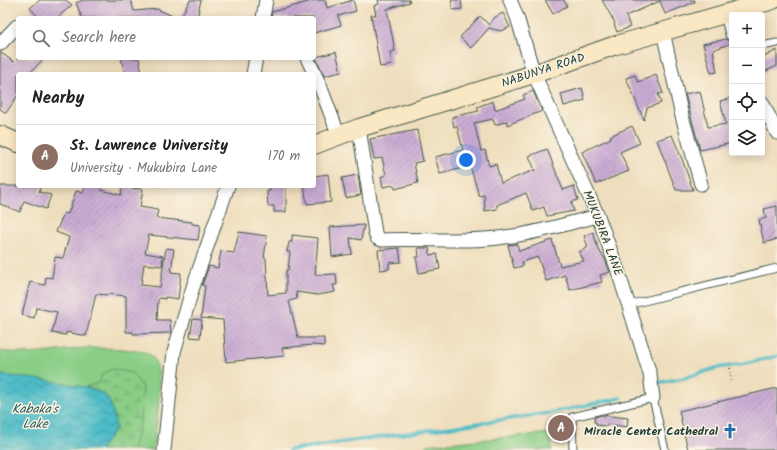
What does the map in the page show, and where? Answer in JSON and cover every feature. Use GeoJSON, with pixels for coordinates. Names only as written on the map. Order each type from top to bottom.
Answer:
{"type":"FeatureCollection","features":[{"type":"Feature","properties":{"kind":"main road","name":"NABUNYA ROAD"},"geometry":{"type":"LineString","coordinates":[[316,144],[359,128],[534,74],[613,46],[663,32],[734,8],[765,1]]}},
{"type":"Feature","properties":{"kind":"main road"},"geometry":{"type":"LineString","coordinates":[[0,135],[16,141]]}},
{"type":"Feature","properties":{"kind":"street"},"geometry":{"type":"LineString","coordinates":[[263,16],[266,0]]}},
{"type":"Feature","properties":{"kind":"street","name":"MUKUBIRA LANE"},"geometry":{"type":"LineString","coordinates":[[510,0],[517,17],[534,74],[598,216],[650,374],[653,398]]}},
{"type":"Feature","properties":{"kind":"street"},"geometry":{"type":"LineString","coordinates":[[0,44],[16,26]]}},
{"type":"Feature","properties":{"kind":"street"},"geometry":{"type":"LineString","coordinates":[[663,32],[682,116],[701,184]]}},
{"type":"Feature","properties":{"kind":"street"},"geometry":{"type":"LineString","coordinates":[[253,72],[256,60]]}},
{"type":"Feature","properties":{"kind":"street"},"geometry":{"type":"LineString","coordinates":[[308,60],[314,72]]}},
{"type":"Feature","properties":{"kind":"street"},"geometry":{"type":"LineString","coordinates":[[316,77],[339,136]]}},
{"type":"Feature","properties":{"kind":"street"},"geometry":{"type":"LineString","coordinates":[[765,108],[777,133]]}},
{"type":"Feature","properties":{"kind":"street"},"geometry":{"type":"LineString","coordinates":[[359,128],[375,233],[377,238],[382,240],[419,238],[485,239],[507,237],[598,216]]}},
{"type":"Feature","properties":{"kind":"street"},"geometry":{"type":"LineString","coordinates":[[164,450],[174,352],[192,287],[227,188]]}},
{"type":"Feature","properties":{"kind":"lane"},"geometry":{"type":"LineString","coordinates":[[765,45],[777,43]]}},
{"type":"Feature","properties":{"kind":"lane"},"geometry":{"type":"LineString","coordinates":[[628,305],[777,268]]}},
{"type":"Feature","properties":{"kind":"lane"},"geometry":{"type":"LineString","coordinates":[[573,450],[572,418],[653,398],[665,450]]}},
{"type":"Feature","properties":{"kind":"path"},"geometry":{"type":"LineString","coordinates":[[730,368],[731,381]]}},
{"type":"Feature","properties":{"kind":"green space"},"geometry":{"type":"Polygon","coordinates":[[[85,348],[118,349],[144,352],[149,354],[155,361],[158,371],[159,399],[153,450],[133,450],[139,428],[100,382],[84,388],[0,375],[0,351],[30,354],[85,348]]]}},
{"type":"Feature","properties":{"kind":"green space"},"geometry":{"type":"Polygon","coordinates":[[[112,369],[132,373],[143,388],[139,428],[133,450],[100,450],[116,428],[84,388],[100,382],[101,375],[112,369]]]}},
{"type":"Feature","properties":{"kind":"green space"},"geometry":{"type":"Polygon","coordinates":[[[550,433],[552,450],[427,450],[426,445],[550,433]]]}},
{"type":"Feature","properties":{"kind":"water","name":"Kabaka's Lake"},"geometry":{"type":"Polygon","coordinates":[[[0,375],[70,384],[96,390],[103,394],[109,401],[116,428],[100,450],[0,450],[0,375]]]}},
{"type":"Feature","properties":{"kind":"building"},"geometry":{"type":"Polygon","coordinates":[[[40,0],[66,0],[72,5],[59,16],[37,16],[30,8],[40,0]]]}},
{"type":"Feature","properties":{"kind":"building"},"geometry":{"type":"Polygon","coordinates":[[[83,0],[131,0],[134,11],[157,9],[173,16],[81,16],[76,3],[83,0]]]}},
{"type":"Feature","properties":{"kind":"building"},"geometry":{"type":"Polygon","coordinates":[[[190,0],[201,0],[197,16],[181,16],[190,0]]]}},
{"type":"Feature","properties":{"kind":"building"},"geometry":{"type":"Polygon","coordinates":[[[315,0],[325,0],[327,8],[353,0],[356,11],[338,16],[341,25],[316,32],[316,16],[271,16],[272,12],[315,0]]]}},
{"type":"Feature","properties":{"kind":"building"},"geometry":{"type":"Polygon","coordinates":[[[378,0],[409,0],[410,2],[387,9],[395,51],[390,52],[392,65],[380,67],[371,15],[376,15],[374,6],[379,4],[378,0]]]}},
{"type":"Feature","properties":{"kind":"building"},"geometry":{"type":"Polygon","coordinates":[[[451,0],[461,0],[462,9],[453,10],[451,0]]]}},
{"type":"Feature","properties":{"kind":"building"},"geometry":{"type":"Polygon","coordinates":[[[545,0],[564,0],[567,6],[553,14],[545,0]]]}},
{"type":"Feature","properties":{"kind":"building"},"geometry":{"type":"Polygon","coordinates":[[[602,0],[695,0],[695,2],[665,14],[660,1],[626,16],[630,27],[617,32],[615,23],[602,0]]]}},
{"type":"Feature","properties":{"kind":"building"},"geometry":{"type":"Polygon","coordinates":[[[503,13],[510,27],[501,31],[489,28],[471,48],[460,37],[480,16],[489,25],[495,17],[503,13]]]}},
{"type":"Feature","properties":{"kind":"building"},"geometry":{"type":"Polygon","coordinates":[[[726,39],[729,41],[729,44],[713,50],[717,72],[711,73],[703,44],[726,39]]]}},
{"type":"Feature","properties":{"kind":"building"},"geometry":{"type":"Polygon","coordinates":[[[777,50],[777,66],[765,72],[765,56],[777,50]]]}},
{"type":"Feature","properties":{"kind":"building"},"geometry":{"type":"Polygon","coordinates":[[[0,52],[14,62],[16,60],[42,60],[31,72],[16,72],[16,98],[6,113],[0,109],[0,52]]]}},
{"type":"Feature","properties":{"kind":"building"},"geometry":{"type":"Polygon","coordinates":[[[336,52],[341,72],[324,76],[316,57],[336,52]]]}},
{"type":"Feature","properties":{"kind":"building"},"geometry":{"type":"Polygon","coordinates":[[[122,60],[139,60],[142,72],[124,72],[122,60]]]}},
{"type":"Feature","properties":{"kind":"building"},"geometry":{"type":"Polygon","coordinates":[[[635,75],[638,82],[656,75],[663,93],[658,94],[661,103],[647,108],[644,120],[626,78],[635,75]]]}},
{"type":"Feature","properties":{"kind":"building"},"geometry":{"type":"Polygon","coordinates":[[[582,88],[585,100],[564,106],[561,94],[582,88]]]}},
{"type":"Feature","properties":{"kind":"building"},"geometry":{"type":"Polygon","coordinates":[[[533,91],[542,111],[507,125],[507,121],[495,125],[493,119],[474,123],[481,151],[485,150],[489,166],[496,164],[501,183],[535,170],[529,156],[547,149],[563,190],[574,186],[578,200],[571,202],[574,211],[547,216],[544,207],[533,211],[526,193],[497,205],[497,209],[485,211],[484,195],[479,196],[470,166],[440,174],[435,157],[463,150],[457,126],[454,127],[452,117],[479,111],[477,107],[493,101],[495,110],[525,99],[523,95],[533,91]]]}},
{"type":"Feature","properties":{"kind":"building"},"geometry":{"type":"Polygon","coordinates":[[[700,91],[708,127],[726,124],[720,101],[729,99],[729,144],[700,150],[685,94],[700,91]]]}},
{"type":"Feature","properties":{"kind":"building"},"geometry":{"type":"Polygon","coordinates":[[[632,126],[640,143],[620,152],[629,171],[596,184],[582,152],[611,138],[610,136],[632,126]]]}},
{"type":"Feature","properties":{"kind":"building"},"geometry":{"type":"Polygon","coordinates":[[[417,130],[423,161],[414,163],[418,183],[395,189],[394,185],[383,187],[381,177],[386,175],[382,158],[374,159],[370,139],[417,130]]]}},
{"type":"Feature","properties":{"kind":"building"},"geometry":{"type":"Polygon","coordinates":[[[672,135],[693,190],[676,190],[657,140],[672,135]]]}},
{"type":"Feature","properties":{"kind":"building"},"geometry":{"type":"Polygon","coordinates":[[[328,174],[331,202],[307,204],[304,188],[316,188],[316,176],[328,174]]]}},
{"type":"Feature","properties":{"kind":"building"},"geometry":{"type":"Polygon","coordinates":[[[358,175],[361,195],[346,198],[342,178],[358,175]]]}},
{"type":"Feature","properties":{"kind":"building"},"geometry":{"type":"Polygon","coordinates":[[[0,186],[16,186],[16,188],[40,188],[39,192],[51,195],[46,209],[24,201],[20,212],[0,204],[0,186]]]}},
{"type":"Feature","properties":{"kind":"building"},"geometry":{"type":"Polygon","coordinates":[[[84,188],[102,188],[101,190],[121,195],[122,188],[143,189],[140,207],[158,210],[156,218],[192,222],[192,224],[200,225],[198,240],[149,235],[145,253],[163,256],[162,266],[144,264],[141,285],[160,287],[166,248],[174,249],[171,272],[181,273],[178,299],[165,297],[165,299],[160,298],[158,300],[157,320],[170,320],[171,333],[133,334],[133,332],[126,332],[126,296],[96,294],[86,336],[66,332],[66,335],[52,333],[57,312],[36,308],[34,318],[22,315],[30,282],[45,285],[46,277],[52,278],[55,257],[63,258],[69,237],[56,232],[64,213],[68,214],[76,191],[83,193],[84,188]]]}},
{"type":"Feature","properties":{"kind":"building"},"geometry":{"type":"Polygon","coordinates":[[[270,188],[286,188],[286,212],[274,212],[274,206],[268,206],[267,191],[270,191],[270,188]]]}},
{"type":"Feature","properties":{"kind":"building"},"geometry":{"type":"Polygon","coordinates":[[[777,206],[777,239],[764,243],[759,220],[766,218],[764,209],[777,206]]]}},
{"type":"Feature","properties":{"kind":"building"},"geometry":{"type":"Polygon","coordinates":[[[364,225],[361,240],[350,238],[352,254],[332,257],[330,227],[364,225]]]}},
{"type":"Feature","properties":{"kind":"building"},"geometry":{"type":"Polygon","coordinates":[[[239,232],[267,236],[264,258],[266,258],[268,295],[286,293],[286,270],[288,270],[290,252],[287,252],[289,242],[292,242],[292,235],[318,238],[315,275],[336,274],[337,285],[333,285],[335,292],[318,295],[296,292],[297,299],[289,301],[298,338],[324,338],[324,346],[312,345],[282,348],[284,356],[226,362],[223,320],[201,318],[205,286],[202,285],[209,266],[218,268],[221,251],[234,253],[239,232]]]}},
{"type":"Feature","properties":{"kind":"building"},"geometry":{"type":"Polygon","coordinates":[[[593,232],[598,248],[604,257],[610,272],[600,275],[602,282],[570,290],[565,275],[546,281],[538,257],[522,262],[523,266],[514,268],[508,245],[517,244],[519,251],[552,240],[560,266],[584,261],[579,252],[588,247],[584,236],[593,232]]]}},
{"type":"Feature","properties":{"kind":"building"},"geometry":{"type":"Polygon","coordinates":[[[399,248],[401,262],[389,263],[389,269],[380,270],[378,250],[399,248]]]}},
{"type":"Feature","properties":{"kind":"building"},"geometry":{"type":"Polygon","coordinates":[[[418,248],[429,248],[430,255],[437,254],[440,269],[419,273],[416,257],[419,257],[418,248]]]}},
{"type":"Feature","properties":{"kind":"building"},"geometry":{"type":"Polygon","coordinates":[[[193,319],[202,320],[200,338],[190,337],[193,319]]]}},
{"type":"Feature","properties":{"kind":"building","name":"Miracle Center Cathedral"},"geometry":{"type":"Polygon","coordinates":[[[777,388],[777,450],[688,450],[679,411],[777,388]]]}},
{"type":"Feature","properties":{"kind":"building"},"geometry":{"type":"Polygon","coordinates":[[[601,415],[628,418],[627,427],[607,424],[607,426],[596,425],[597,423],[594,422],[595,417],[601,415]]]}},
{"type":"Feature","properties":{"kind":"waterway"},"geometry":{"type":"LineString","coordinates":[[656,383],[685,378],[716,368],[745,364],[777,356]]}},
{"type":"Feature","properties":{"kind":"waterway"},"geometry":{"type":"LineString","coordinates":[[289,450],[550,413],[621,398]]}},
{"type":"Feature","properties":{"kind":"place","name":"St. Lawrence University"},"geometry":{"type":"Point","coordinates":[561,428]}},
{"type":"Feature","properties":{"kind":"place","name":"Miracle Center Cathedral"},"geometry":{"type":"Point","coordinates":[730,431]}}]}
